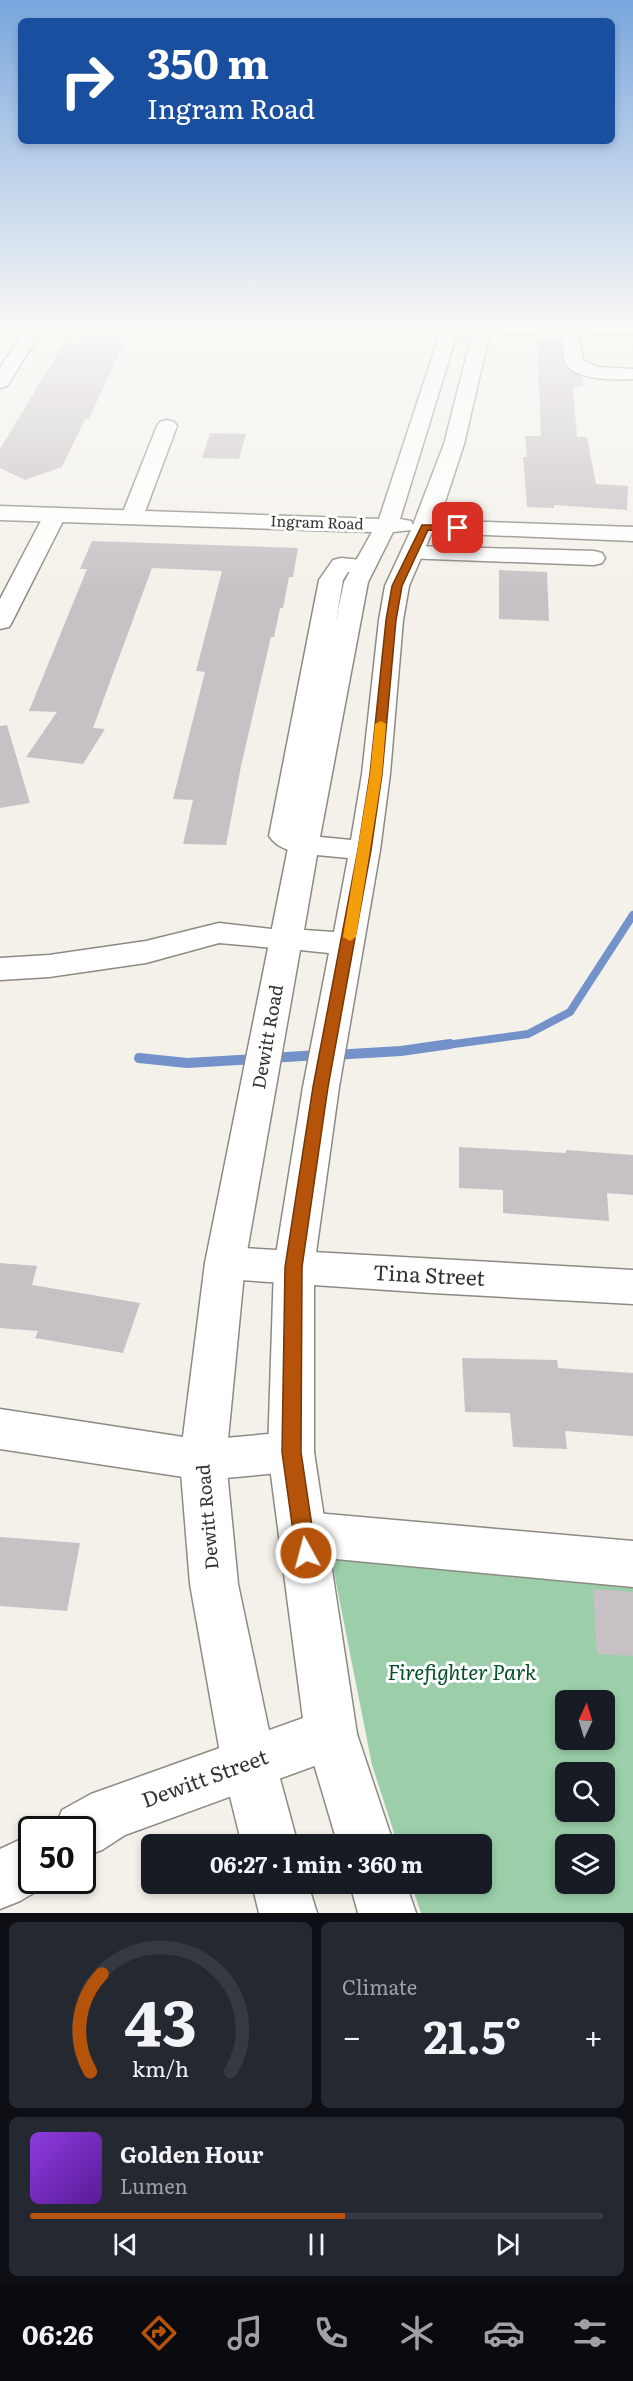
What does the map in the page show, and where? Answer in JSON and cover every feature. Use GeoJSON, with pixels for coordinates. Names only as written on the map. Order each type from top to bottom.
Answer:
{"type":"FeatureCollection","features":[{"type":"Feature","properties":{"kind":"main road","name":"Dewitt Road"},"geometry":{"type":"LineString","coordinates":[[267,1834],[249,1764],[214,1584],[203,1460],[225,1263],[356,582],[392,514],[423,416]]}},
{"type":"Feature","properties":{"kind":"main road"},"geometry":{"type":"LineString","coordinates":[[363,1834],[331,1734],[291,1452],[294,1267],[321,1087],[365,850],[376,774],[391,620],[397,586],[425,527],[460,416]]}},
{"type":"Feature","properties":{"kind":"main road"},"geometry":{"type":"LineString","coordinates":[[132,517],[167,426]]}},
{"type":"Feature","properties":{"kind":"main road","name":"Ingram Road"},"geometry":{"type":"LineString","coordinates":[[0,513],[633,534]]}},
{"type":"Feature","properties":{"kind":"main road"},"geometry":{"type":"LineString","coordinates":[[0,622],[55,515]]}},
{"type":"Feature","properties":{"kind":"main road"},"geometry":{"type":"LineString","coordinates":[[364,566],[409,561],[594,558]]}},
{"type":"Feature","properties":{"kind":"main road"},"geometry":{"type":"LineString","coordinates":[[304,845],[365,850]]}},
{"type":"Feature","properties":{"kind":"main road"},"geometry":{"type":"LineString","coordinates":[[0,969],[49,966],[146,951],[219,933],[348,944]]}},
{"type":"Feature","properties":{"kind":"main road","name":"Tina Street"},"geometry":{"type":"LineString","coordinates":[[225,1263],[432,1277],[633,1287]]}},
{"type":"Feature","properties":{"kind":"main road"},"geometry":{"type":"LineString","coordinates":[[0,1429],[203,1460],[291,1452]]}},
{"type":"Feature","properties":{"kind":"main road"},"geometry":{"type":"LineString","coordinates":[[303,1534],[633,1564]]}},
{"type":"Feature","properties":{"kind":"main road","name":"Dewitt Street"},"geometry":{"type":"LineString","coordinates":[[96,1822],[110,1813],[331,1734]]}},
{"type":"Feature","properties":{"kind":"main road"},"geometry":{"type":"LineString","coordinates":[[0,1881],[18,1870]]}},
{"type":"Feature","properties":{"kind":"main road"},"geometry":{"type":"LineString","coordinates":[[283,1894],[288,1913]]}},
{"type":"Feature","properties":{"kind":"main road"},"geometry":{"type":"LineString","coordinates":[[381,1894],[387,1913]]}},
{"type":"Feature","properties":{"kind":"green space","name":"Firefighter Park"},"geometry":{"type":"Polygon","coordinates":[[[331,1557],[633,1577],[633,1913],[421,1913],[414,1894],[492,1894],[492,1834],[394,1834],[372,1765],[331,1557]]]}},
{"type":"Feature","properties":{"kind":"building"},"geometry":{"type":"Polygon","coordinates":[[[20,416],[90,416],[89,419],[85,419],[62,467],[25,480],[0,468],[0,449],[20,416]]]}},
{"type":"Feature","properties":{"kind":"building"},"geometry":{"type":"Polygon","coordinates":[[[540,416],[575,416],[577,437],[587,437],[596,484],[628,486],[627,510],[554,505],[554,508],[527,507],[523,457],[527,457],[525,436],[541,436],[540,416]]]}},
{"type":"Feature","properties":{"kind":"building"},"geometry":{"type":"Polygon","coordinates":[[[210,433],[246,434],[239,459],[202,458],[210,433]]]}},
{"type":"Feature","properties":{"kind":"building"},"geometry":{"type":"Polygon","coordinates":[[[92,541],[298,548],[293,577],[289,577],[283,608],[280,608],[274,637],[271,637],[241,766],[226,845],[183,844],[193,800],[173,799],[205,672],[196,671],[222,571],[152,568],[93,728],[105,729],[83,764],[26,757],[57,712],[29,711],[87,569],[80,569],[92,541]]]}},
{"type":"Feature","properties":{"kind":"building"},"geometry":{"type":"Polygon","coordinates":[[[499,570],[547,572],[549,621],[499,619],[499,570]]]}},
{"type":"Feature","properties":{"kind":"building"},"geometry":{"type":"Polygon","coordinates":[[[7,725],[30,803],[0,808],[0,726],[7,725]]]}},
{"type":"Feature","properties":{"kind":"building"},"geometry":{"type":"Polygon","coordinates":[[[459,1147],[566,1153],[566,1150],[633,1155],[633,1195],[607,1193],[609,1221],[503,1213],[503,1190],[459,1188],[459,1147]]]}},
{"type":"Feature","properties":{"kind":"building"},"geometry":{"type":"Polygon","coordinates":[[[0,1263],[37,1266],[32,1285],[140,1303],[123,1353],[35,1338],[38,1331],[0,1328],[0,1263]]]}},
{"type":"Feature","properties":{"kind":"building"},"geometry":{"type":"Polygon","coordinates":[[[462,1358],[557,1360],[558,1368],[633,1373],[633,1436],[565,1431],[567,1449],[513,1447],[510,1413],[465,1412],[462,1358]]]}},
{"type":"Feature","properties":{"kind":"building"},"geometry":{"type":"Polygon","coordinates":[[[0,1537],[80,1543],[67,1611],[0,1606],[0,1537]]]}},
{"type":"Feature","properties":{"kind":"building"},"geometry":{"type":"Polygon","coordinates":[[[593,1589],[633,1592],[633,1656],[597,1654],[593,1589]]]}},
{"type":"Feature","properties":{"kind":"waterway"},"geometry":{"type":"LineString","coordinates":[[439,1046],[528,1034],[570,1012],[633,915]]}},
{"type":"Feature","properties":{"kind":"waterway"},"geometry":{"type":"LineString","coordinates":[[333,1055],[401,1051],[450,1044]]}},
{"type":"Feature","properties":{"kind":"waterway"},"geometry":{"type":"LineString","coordinates":[[270,1058],[319,1055]]}},
{"type":"Feature","properties":{"kind":"waterway"},"geometry":{"type":"LineString","coordinates":[[139,1058],[187,1063],[256,1059]]}},
{"type":"Feature","properties":{"kind":"slow traffic"},"geometry":{"type":"LineString","coordinates":[[350,937],[376,774],[381,724]]}},
{"type":"Feature","properties":{"kind":"route"},"geometry":{"type":"LineString","coordinates":[[306,1553],[291,1452],[294,1267],[297,1245],[321,1087],[365,850],[376,774],[391,620],[397,586],[425,527],[458,528]]}}]}
